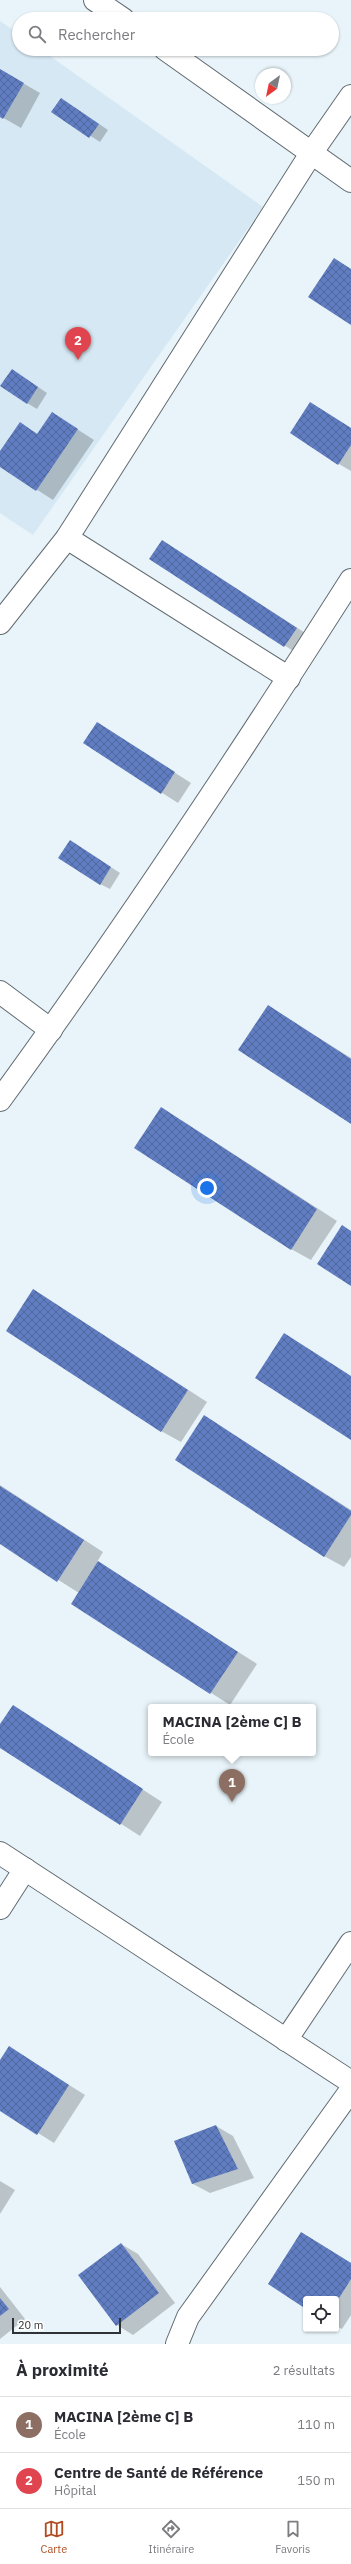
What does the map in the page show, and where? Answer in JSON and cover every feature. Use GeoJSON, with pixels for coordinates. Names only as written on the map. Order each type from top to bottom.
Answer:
{"type":"FeatureCollection","features":[{"type":"Feature","properties":{"kind":"street"},"geometry":{"type":"LineString","coordinates":[[95,0],[113,12]]}},
{"type":"Feature","properties":{"kind":"street"},"geometry":{"type":"LineString","coordinates":[[175,56],[351,181]]}},
{"type":"Feature","properties":{"kind":"street"},"geometry":{"type":"LineString","coordinates":[[0,623],[67,538],[312,152],[351,96]]}},
{"type":"Feature","properties":{"kind":"street"},"geometry":{"type":"LineString","coordinates":[[67,538],[289,678]]}},
{"type":"Feature","properties":{"kind":"street"},"geometry":{"type":"LineString","coordinates":[[0,1100],[51,1030],[289,678],[351,580]]}},
{"type":"Feature","properties":{"kind":"street"},"geometry":{"type":"LineString","coordinates":[[0,992],[51,1030]]}},
{"type":"Feature","properties":{"kind":"street"},"geometry":{"type":"LineString","coordinates":[[0,1853],[351,2082]]}},
{"type":"Feature","properties":{"kind":"street"},"geometry":{"type":"LineString","coordinates":[[0,1908],[24,1869]]}},
{"type":"Feature","properties":{"kind":"street"},"geometry":{"type":"LineString","coordinates":[[286,2040],[351,1943]]}},
{"type":"Feature","properties":{"kind":"street"},"geometry":{"type":"LineString","coordinates":[[177,2344],[188,2317],[351,2090]]}},
{"type":"Feature","properties":{"kind":"shaded area"},"geometry":{"type":"Polygon","coordinates":[[[0,21],[12,29],[12,56],[50,56],[263,207],[33,535],[0,513],[0,21]]]}},
{"type":"Feature","properties":{"kind":"building"},"geometry":{"type":"Polygon","coordinates":[[[0,69],[24,83],[3,119],[0,117],[0,69]]]}},
{"type":"Feature","properties":{"kind":"building"},"geometry":{"type":"Polygon","coordinates":[[[61,98],[99,124],[89,138],[51,112],[61,98]]]}},
{"type":"Feature","properties":{"kind":"building"},"geometry":{"type":"Polygon","coordinates":[[[334,258],[351,269],[351,325],[308,297],[334,258]]]}},
{"type":"Feature","properties":{"kind":"building"},"geometry":{"type":"Polygon","coordinates":[[[12,369],[38,387],[27,404],[0,386],[12,369]]]}},
{"type":"Feature","properties":{"kind":"building"},"geometry":{"type":"Polygon","coordinates":[[[310,402],[351,428],[351,445],[338,465],[290,433],[310,402]]]}},
{"type":"Feature","properties":{"kind":"building"},"geometry":{"type":"Polygon","coordinates":[[[52,412],[78,429],[36,491],[0,467],[0,451],[20,422],[37,434],[52,412]]]}},
{"type":"Feature","properties":{"kind":"building"},"geometry":{"type":"Polygon","coordinates":[[[162,540],[297,628],[284,647],[149,559],[162,540]]]}},
{"type":"Feature","properties":{"kind":"building"},"geometry":{"type":"Polygon","coordinates":[[[97,722],[175,772],[161,794],[83,743],[97,722]]]}},
{"type":"Feature","properties":{"kind":"building"},"geometry":{"type":"Polygon","coordinates":[[[70,840],[111,867],[100,885],[58,858],[70,840]]]}},
{"type":"Feature","properties":{"kind":"building"},"geometry":{"type":"Polygon","coordinates":[[[268,1005],[351,1059],[351,1124],[238,1050],[268,1005]]]}},
{"type":"Feature","properties":{"kind":"building"},"geometry":{"type":"Polygon","coordinates":[[[161,1107],[317,1209],[291,1250],[134,1148],[161,1107]]]}},
{"type":"Feature","properties":{"kind":"building"},"geometry":{"type":"Polygon","coordinates":[[[342,1225],[351,1231],[351,1286],[317,1264],[342,1225]]]}},
{"type":"Feature","properties":{"kind":"building"},"geometry":{"type":"Polygon","coordinates":[[[33,1289],[188,1390],[161,1432],[6,1331],[33,1289]]]}},
{"type":"Feature","properties":{"kind":"building"},"geometry":{"type":"Polygon","coordinates":[[[284,1333],[351,1376],[351,1440],[255,1378],[284,1333]]]}},
{"type":"Feature","properties":{"kind":"building"},"geometry":{"type":"Polygon","coordinates":[[[204,1415],[351,1511],[351,1515],[324,1557],[175,1460],[204,1415]]]}},
{"type":"Feature","properties":{"kind":"building"},"geometry":{"type":"Polygon","coordinates":[[[0,1486],[84,1540],[57,1582],[0,1544],[0,1486]]]}},
{"type":"Feature","properties":{"kind":"building"},"geometry":{"type":"Polygon","coordinates":[[[98,1561],[238,1652],[210,1694],[71,1604],[98,1561]]]}},
{"type":"Feature","properties":{"kind":"building"},"geometry":{"type":"Polygon","coordinates":[[[13,1705],[143,1789],[120,1825],[0,1748],[0,1724],[13,1705]]]}},
{"type":"Feature","properties":{"kind":"building"},"geometry":{"type":"Polygon","coordinates":[[[9,2046],[69,2085],[37,2135],[0,2111],[0,2060],[9,2046]]]}},
{"type":"Feature","properties":{"kind":"building"},"geometry":{"type":"Polygon","coordinates":[[[216,2125],[238,2169],[192,2184],[174,2141],[216,2125]]]}},
{"type":"Feature","properties":{"kind":"building"},"geometry":{"type":"Polygon","coordinates":[[[301,2232],[351,2263],[351,2279],[339,2298],[339,2296],[303,2296],[303,2307],[268,2284],[301,2232]]]}},
{"type":"Feature","properties":{"kind":"building"},"geometry":{"type":"Polygon","coordinates":[[[121,2243],[159,2293],[116,2326],[78,2275],[121,2243]]]}},
{"type":"Feature","properties":{"kind":"building"},"geometry":{"type":"Polygon","coordinates":[[[0,2298],[9,2309],[0,2316],[0,2298]]]}},
{"type":"Feature","properties":{"kind":"place","name":"Centre de Santé de Référence"},"geometry":{"type":"Point","coordinates":[78,360]}},
{"type":"Feature","properties":{"kind":"place","name":"MACINA [2ème C] B"},"geometry":{"type":"Point","coordinates":[232,1802]}}]}
